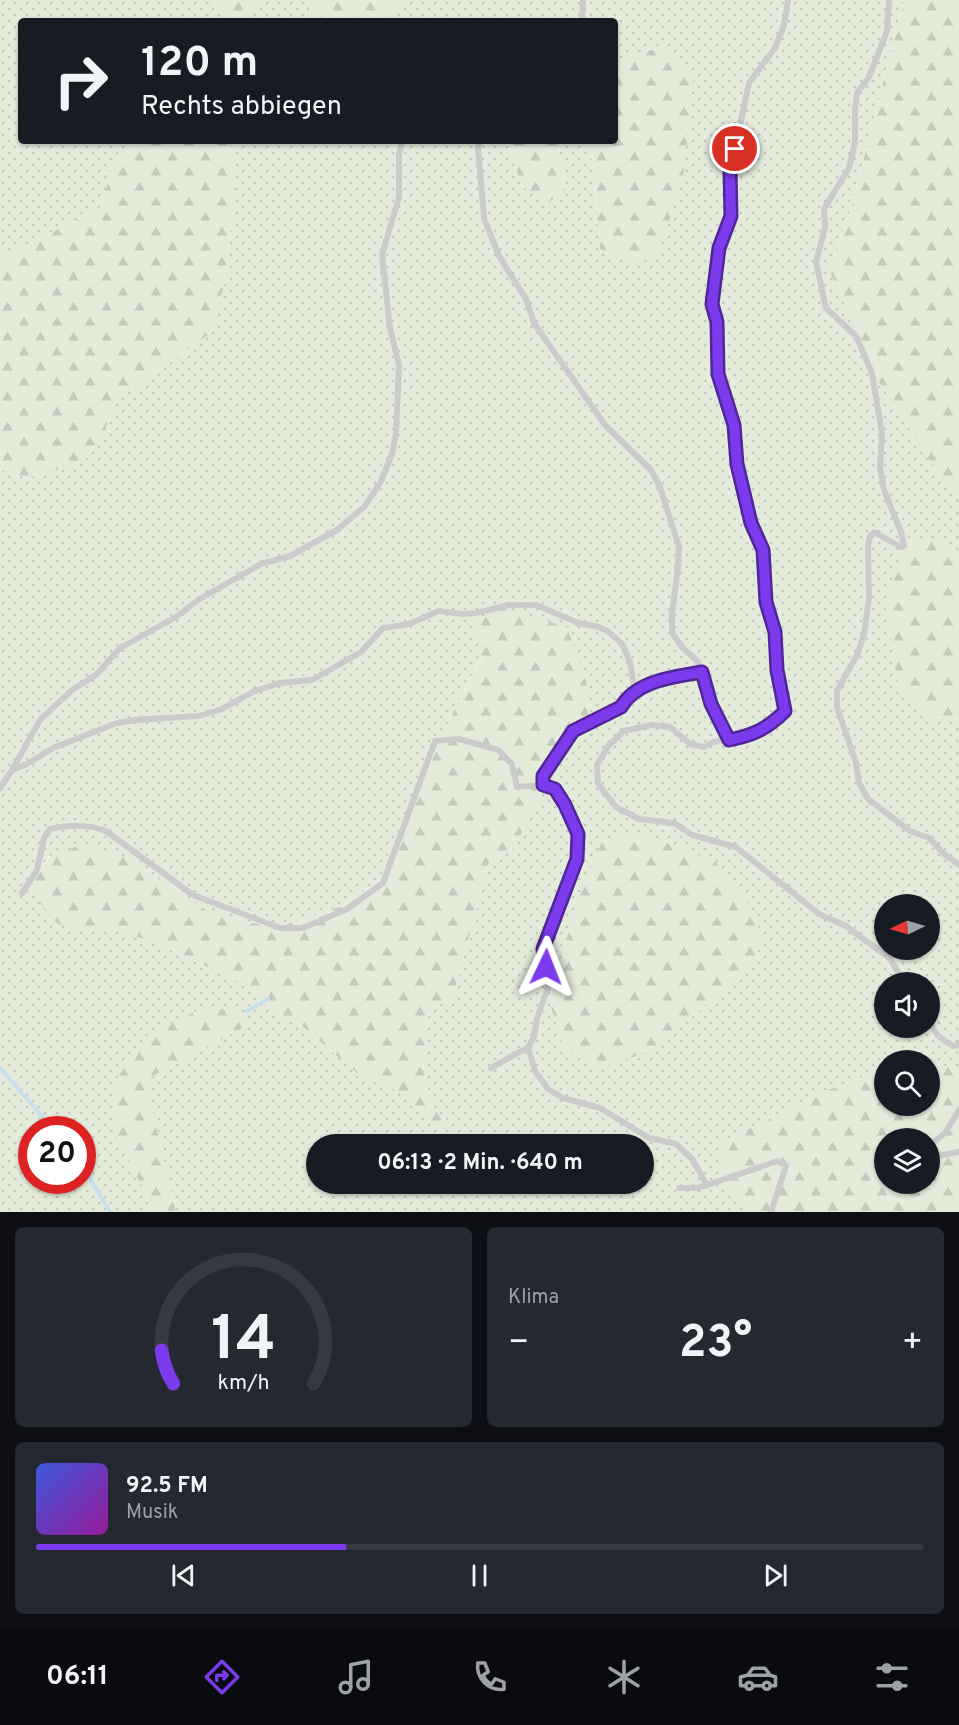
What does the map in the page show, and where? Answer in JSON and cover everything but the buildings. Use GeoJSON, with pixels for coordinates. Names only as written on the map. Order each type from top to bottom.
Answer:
{"type":"FeatureCollection","features":[{"type":"Feature","properties":{"kind":"lane"},"geometry":{"type":"LineString","coordinates":[[582,18],[583,0]]}},
{"type":"Feature","properties":{"kind":"lane"},"geometry":{"type":"LineString","coordinates":[[788,0],[784,25],[775,48],[749,83],[730,171],[731,216],[719,248],[712,304],[717,322],[718,374],[734,425],[737,464],[751,523],[763,550],[766,602],[775,632],[777,670],[785,711],[770,726],[747,736],[713,742],[704,747],[690,744],[670,727],[652,724],[624,731],[609,744],[597,765],[598,784],[616,807],[639,819],[674,823],[692,835],[736,847],[819,914],[846,926],[890,959],[898,972]]}},
{"type":"Feature","properties":{"kind":"lane"},"geometry":{"type":"LineString","coordinates":[[889,0],[887,31],[869,77],[857,93],[855,142],[849,168],[824,209],[825,227],[816,262],[826,308],[856,336],[872,374],[882,434],[880,467],[884,490],[901,532],[904,546],[901,547],[874,532],[870,536],[868,546],[869,599],[864,634],[858,653],[837,691],[837,707],[856,763],[859,783],[868,799],[910,831],[929,838],[944,854],[959,865]]}},
{"type":"Feature","properties":{"kind":"lane"},"geometry":{"type":"LineString","coordinates":[[0,788],[40,720],[72,690],[96,675],[120,648],[176,617],[198,600],[261,564],[290,556],[337,530],[365,506],[381,481],[392,454],[396,433],[399,365],[390,328],[382,255],[399,197],[399,154],[401,144]]}},
{"type":"Feature","properties":{"kind":"lane"},"geometry":{"type":"LineString","coordinates":[[479,144],[484,218],[500,256],[525,299],[534,322],[606,425],[651,470],[660,488],[679,547],[672,633],[683,648],[698,662],[711,704],[729,740]]}},
{"type":"Feature","properties":{"kind":"lane"},"geometry":{"type":"LineString","coordinates":[[12,770],[27,764],[53,748],[117,723],[199,716],[222,709],[255,691],[280,683],[312,680],[362,652],[383,628],[409,624],[439,611],[463,614],[510,605],[536,605],[578,623],[599,627],[609,632],[622,644],[630,662],[634,685],[641,688]]}},
{"type":"Feature","properties":{"kind":"lane"},"geometry":{"type":"LineString","coordinates":[[543,785],[543,776],[573,731],[621,707],[626,700],[650,683],[702,672]]}},
{"type":"Feature","properties":{"kind":"lane"},"geometry":{"type":"LineString","coordinates":[[22,893],[37,870],[44,838],[50,829],[67,825],[92,826],[106,831],[193,895],[280,928],[303,928],[347,909],[383,883],[435,741],[459,739],[498,750],[512,764],[518,787],[543,785],[555,789],[578,834],[577,859],[543,949],[549,985],[537,1018],[534,1036],[528,1047],[491,1068]]}},
{"type":"Feature","properties":{"kind":"lane"},"geometry":{"type":"LineString","coordinates":[[940,1037],[953,1046],[959,1045]]}},
{"type":"Feature","properties":{"kind":"lane"},"geometry":{"type":"LineString","coordinates":[[528,1047],[535,1071],[548,1089],[563,1098],[600,1108],[649,1138],[676,1144],[692,1159],[707,1185]]}},
{"type":"Feature","properties":{"kind":"lane"},"geometry":{"type":"LineString","coordinates":[[940,1137],[959,1110]]}},
{"type":"Feature","properties":{"kind":"lane"},"geometry":{"type":"LineString","coordinates":[[940,1155],[959,1152]]}},
{"type":"Feature","properties":{"kind":"lane"},"geometry":{"type":"LineString","coordinates":[[679,1188],[697,1188],[778,1161],[786,1166],[771,1212]]}},
{"type":"Feature","properties":{"kind":"green space"},"geometry":{"type":"Polygon","coordinates":[[[0,0],[213,0],[216,13],[257,5],[257,0],[307,0],[307,18],[18,18],[18,144],[137,144],[113,163],[101,207],[13,252],[0,255],[0,0]]]}},
{"type":"Feature","properties":{"kind":"green space"},"geometry":{"type":"Polygon","coordinates":[[[213,0],[257,0],[257,5],[245,18],[232,18],[216,13],[213,0]]]}},
{"type":"Feature","properties":{"kind":"green space"},"geometry":{"type":"Polygon","coordinates":[[[307,0],[402,0],[388,18],[307,18],[307,0]]]}},
{"type":"Feature","properties":{"kind":"green space"},"geometry":{"type":"Polygon","coordinates":[[[402,0],[904,0],[853,202],[829,270],[949,490],[959,499],[959,559],[942,539],[925,717],[959,719],[959,1077],[940,1063],[940,1050],[874,1050],[874,1073],[828,1090],[722,1142],[723,1183],[754,1212],[176,1212],[151,1105],[151,1077],[244,1027],[251,1021],[150,1032],[145,1192],[152,1212],[0,1212],[0,470],[29,478],[105,430],[116,401],[211,333],[224,286],[236,183],[230,144],[508,144],[522,187],[566,192],[558,144],[590,144],[600,249],[663,47],[618,59],[618,18],[388,18],[402,0]],[[482,656],[458,701],[380,879],[343,906],[275,928],[208,912],[128,859],[49,856],[34,880],[73,928],[118,930],[154,942],[234,979],[259,994],[276,1014],[300,1024],[359,1075],[399,1091],[443,1132],[449,1128],[433,1106],[423,1071],[429,1008],[452,1000],[489,862],[514,848],[562,754],[587,732],[482,656]]]}},
{"type":"Feature","properties":{"kind":"green space"},"geometry":{"type":"Polygon","coordinates":[[[904,0],[959,0],[959,499],[949,490],[878,380],[829,270],[853,202],[904,0]]]}},
{"type":"Feature","properties":{"kind":"green space"},"geometry":{"type":"Polygon","coordinates":[[[663,47],[694,74],[683,177],[658,254],[636,265],[600,249],[590,144],[618,144],[618,59],[663,47]]]}},
{"type":"Feature","properties":{"kind":"green space"},"geometry":{"type":"Polygon","coordinates":[[[137,144],[232,144],[236,183],[224,286],[211,333],[116,401],[105,430],[84,462],[29,478],[0,470],[0,255],[13,252],[101,207],[113,163],[137,144]]]}},
{"type":"Feature","properties":{"kind":"green space"},"geometry":{"type":"Polygon","coordinates":[[[508,144],[558,144],[566,193],[548,202],[522,187],[508,144]]]}},
{"type":"Feature","properties":{"kind":"green space"},"geometry":{"type":"Polygon","coordinates":[[[908,538],[942,539],[959,559],[959,719],[925,717],[899,690],[885,605],[908,538]]]}},
{"type":"Feature","properties":{"kind":"green space"},"geometry":{"type":"Polygon","coordinates":[[[505,609],[567,627],[590,693],[587,732],[562,754],[514,848],[489,862],[452,1000],[429,1008],[423,1071],[433,1106],[450,1129],[442,1132],[399,1091],[359,1075],[300,1024],[276,1014],[259,994],[234,979],[154,942],[118,931],[73,928],[58,924],[31,889],[34,880],[50,856],[84,844],[128,859],[209,912],[275,928],[343,906],[380,879],[458,701],[482,657],[471,620],[505,609]]]}},
{"type":"Feature","properties":{"kind":"green space"},"geometry":{"type":"Polygon","coordinates":[[[639,832],[716,862],[752,909],[762,941],[751,965],[655,1050],[596,1069],[563,1047],[549,1000],[582,886],[603,840],[639,832]]]}},
{"type":"Feature","properties":{"kind":"green space"},"geometry":{"type":"Polygon","coordinates":[[[201,1009],[236,1010],[251,1021],[244,1027],[151,1077],[151,1105],[176,1212],[152,1212],[145,1192],[111,1126],[115,1081],[150,1032],[201,1009]]]}},
{"type":"Feature","properties":{"kind":"green space"},"geometry":{"type":"Polygon","coordinates":[[[940,1063],[959,1077],[959,1212],[754,1212],[722,1183],[722,1142],[828,1090],[874,1073],[874,1116],[940,1116],[940,1063]]]}},
{"type":"Feature","properties":{"kind":"waterway"},"geometry":{"type":"LineString","coordinates":[[247,1011],[268,999]]}},
{"type":"Feature","properties":{"kind":"waterway"},"geometry":{"type":"LineString","coordinates":[[0,1068],[42,1116]]}},
{"type":"Feature","properties":{"kind":"waterway"},"geometry":{"type":"LineString","coordinates":[[96,1188],[110,1212]]}},
{"type":"Feature","properties":{"kind":"route"},"geometry":{"type":"LineString","coordinates":[[546,967],[543,949],[577,859],[578,834],[555,789],[543,785],[543,776],[573,731],[621,707],[626,700],[650,683],[702,672],[711,704],[729,740],[747,736],[770,726],[785,711],[777,670],[775,632],[766,602],[763,550],[751,523],[737,464],[734,425],[718,374],[717,322],[712,304],[719,248],[731,216],[730,171],[735,149]]}}]}
